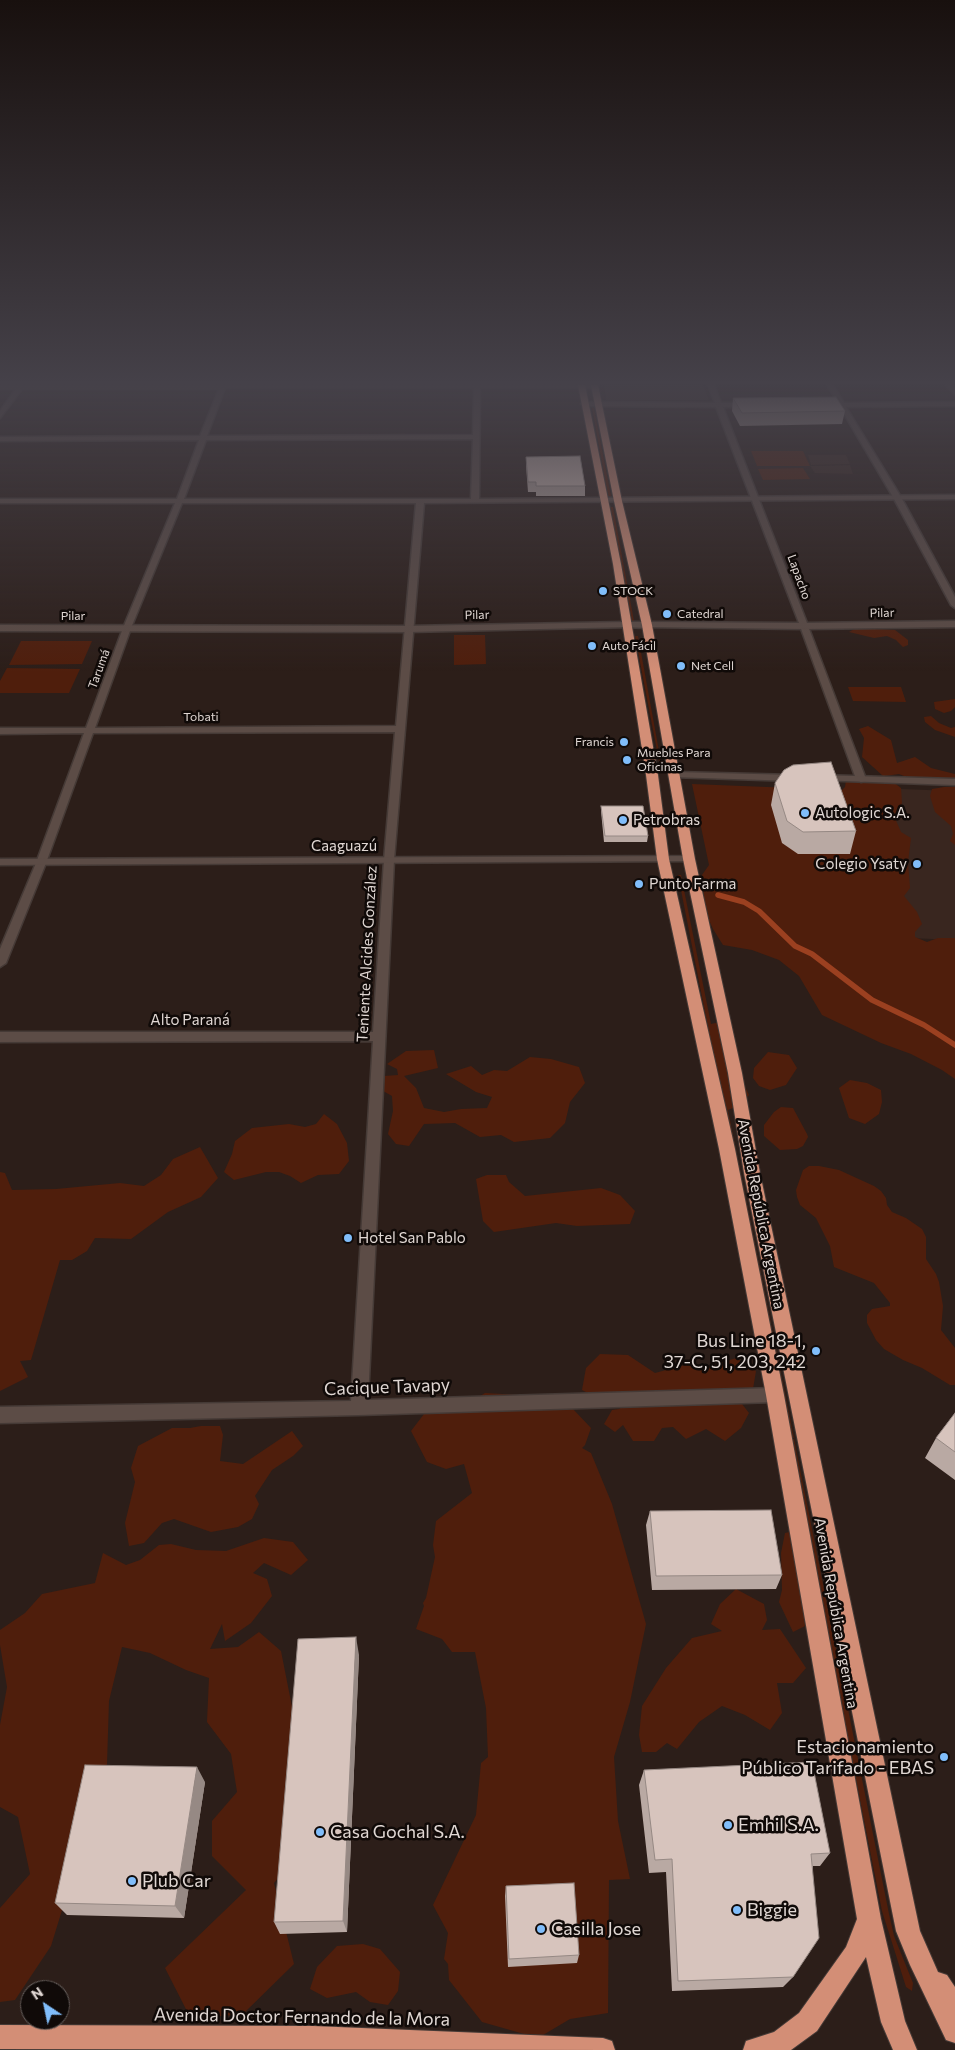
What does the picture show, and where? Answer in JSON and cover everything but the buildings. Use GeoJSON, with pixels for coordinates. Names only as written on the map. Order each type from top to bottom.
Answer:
{"type":"FeatureCollection","features":[{"type":"Feature","properties":{"kind":"highway","name":"Avenida República Argentina"},"geometry":{"type":"LineString","coordinates":[[601,481],[627,625],[664,859],[725,1140],[775,1395],[869,1919],[893,2022],[905,2050]]}},
{"type":"Feature","properties":{"kind":"highway","name":"Avenida República Argentina"},"geometry":{"type":"LineString","coordinates":[[614,481],[647,625],[689,858],[908,1931],[918,1957],[955,2031]]}},
{"type":"Feature","properties":{"kind":"highway"},"geometry":{"type":"LineString","coordinates":[[754,2050],[780,2043],[808,2022],[855,1955],[869,1919]]}},
{"type":"Feature","properties":{"kind":"highway"},"geometry":{"type":"LineString","coordinates":[[918,1957],[955,2007]]}},
{"type":"Feature","properties":{"kind":"highway","name":"Avenida Doctor Fernando de la Mora"},"geometry":{"type":"LineString","coordinates":[[0,2037],[603,2050]]}},
{"type":"Feature","properties":{"kind":"street","name":"Tarumá"},"geometry":{"type":"LineString","coordinates":[[0,963],[41,863],[127,628],[187,481]]}},
{"type":"Feature","properties":{"kind":"street"},"geometry":{"type":"LineString","coordinates":[[475,501],[476,481]]}},
{"type":"Feature","properties":{"kind":"street","name":"Lapacho"},"geometry":{"type":"LineString","coordinates":[[749,481],[861,779]]}},
{"type":"Feature","properties":{"kind":"street"},"geometry":{"type":"LineString","coordinates":[[887,481],[955,605]]}},
{"type":"Feature","properties":{"kind":"street"},"geometry":{"type":"LineString","coordinates":[[0,501],[420,502],[955,497]]}},
{"type":"Feature","properties":{"kind":"street","name":"Teniente Alcides González"},"geometry":{"type":"LineString","coordinates":[[359,1408],[389,860],[402,729],[408,629],[420,502]]}},
{"type":"Feature","properties":{"kind":"street","name":"Pilar"},"geometry":{"type":"LineString","coordinates":[[0,628],[408,629],[627,625],[804,626],[955,624]]}},
{"type":"Feature","properties":{"kind":"street","name":"Tobati"},"geometry":{"type":"LineString","coordinates":[[0,731],[402,729]]}},
{"type":"Feature","properties":{"kind":"street"},"geometry":{"type":"LineString","coordinates":[[675,775],[955,782]]}},
{"type":"Feature","properties":{"kind":"street","name":"Caaguazú"},"geometry":{"type":"LineString","coordinates":[[0,862],[689,858]]}},
{"type":"Feature","properties":{"kind":"street","name":"Alto Paraná"},"geometry":{"type":"LineString","coordinates":[[0,1037],[379,1036]]}},
{"type":"Feature","properties":{"kind":"street","name":"Cacique Tavapy"},"geometry":{"type":"LineString","coordinates":[[0,1415],[359,1408],[775,1395]]}},
{"type":"Feature","properties":{"kind":"shaded area"},"geometry":{"type":"Polygon","coordinates":[[[605,481],[608,481],[611,496],[608,496],[605,481]]]}},
{"type":"Feature","properties":{"kind":"shaded area"},"geometry":{"type":"Polygon","coordinates":[[[610,507],[613,507],[634,621],[632,621],[610,507]]]}},
{"type":"Feature","properties":{"kind":"shaded area"},"geometry":{"type":"Polygon","coordinates":[[[856,628],[895,630],[908,640],[908,645],[903,647],[896,640],[887,636],[874,638],[849,632],[856,628]]]}},
{"type":"Feature","properties":{"kind":"shaded area"},"geometry":{"type":"Polygon","coordinates":[[[454,635],[485,635],[486,664],[454,665],[454,635]]]}},
{"type":"Feature","properties":{"kind":"shaded area"},"geometry":{"type":"Polygon","coordinates":[[[635,636],[638,636],[661,762],[659,761],[635,636]]]}},
{"type":"Feature","properties":{"kind":"shaded area"},"geometry":{"type":"Polygon","coordinates":[[[21,641],[92,641],[82,664],[9,665],[21,641]]]}},
{"type":"Feature","properties":{"kind":"shaded area"},"geometry":{"type":"Polygon","coordinates":[[[7,668],[80,669],[69,693],[0,693],[0,681],[7,668]]]}},
{"type":"Feature","properties":{"kind":"shaded area"},"geometry":{"type":"Polygon","coordinates":[[[848,687],[901,687],[906,702],[853,701],[848,687]]]}},
{"type":"Feature","properties":{"kind":"shaded area"},"geometry":{"type":"Polygon","coordinates":[[[955,699],[955,707],[951,711],[944,713],[935,709],[934,702],[955,699]]]}},
{"type":"Feature","properties":{"kind":"shaded area"},"geometry":{"type":"Polygon","coordinates":[[[931,716],[939,723],[951,728],[955,727],[955,737],[935,730],[925,722],[924,717],[931,716]]]}},
{"type":"Feature","properties":{"kind":"shaded area"},"geometry":{"type":"Polygon","coordinates":[[[868,726],[891,740],[897,763],[915,757],[931,768],[955,774],[955,784],[916,781],[899,774],[885,776],[901,788],[902,803],[894,816],[901,832],[911,838],[908,862],[910,888],[904,896],[917,912],[922,924],[915,932],[915,937],[927,942],[938,938],[955,938],[955,1079],[911,1054],[881,1043],[822,1015],[799,976],[779,960],[752,950],[723,945],[705,911],[702,875],[709,865],[692,784],[842,790],[845,787],[846,780],[883,776],[862,757],[864,738],[859,729],[868,726]]]}},
{"type":"Feature","properties":{"kind":"shaded area","name":"Colegio Ysaty"},"geometry":{"type":"Polygon","coordinates":[[[845,787],[955,791],[955,940],[910,938],[845,787]]]}},
{"type":"Feature","properties":{"kind":"shaded area"},"geometry":{"type":"Polygon","coordinates":[[[955,787],[955,845],[950,841],[953,834],[951,826],[935,812],[930,796],[932,789],[955,787]]]}},
{"type":"Feature","properties":{"kind":"shaded area"},"geometry":{"type":"Polygon","coordinates":[[[678,875],[681,875],[711,1024],[720,1022],[735,1072],[749,1095],[740,1105],[728,1110],[794,1438],[789,1438],[705,1029],[708,1027],[678,875]]]}},
{"type":"Feature","properties":{"kind":"shaded area"},"geometry":{"type":"Polygon","coordinates":[[[434,1050],[438,1068],[404,1076],[416,1088],[424,1108],[444,1112],[487,1108],[492,1097],[476,1092],[446,1074],[471,1066],[482,1075],[494,1070],[507,1071],[530,1057],[551,1059],[579,1067],[585,1083],[570,1102],[565,1123],[550,1138],[514,1142],[501,1135],[480,1137],[455,1123],[424,1124],[409,1146],[396,1144],[388,1134],[393,1111],[392,1096],[376,1087],[384,1076],[398,1075],[397,1069],[387,1064],[406,1051],[434,1050]]]}},
{"type":"Feature","properties":{"kind":"shaded area"},"geometry":{"type":"Polygon","coordinates":[[[768,1052],[789,1055],[797,1068],[786,1085],[770,1090],[759,1086],[753,1078],[754,1068],[768,1052]]]}},
{"type":"Feature","properties":{"kind":"shaded area"},"geometry":{"type":"Polygon","coordinates":[[[850,1080],[867,1083],[881,1090],[882,1102],[879,1114],[865,1124],[849,1118],[839,1088],[850,1080]]]}},
{"type":"Feature","properties":{"kind":"shaded area"},"geometry":{"type":"Polygon","coordinates":[[[781,1107],[793,1108],[807,1134],[808,1137],[803,1146],[797,1149],[780,1150],[764,1136],[764,1125],[774,1112],[781,1107]]]}},
{"type":"Feature","properties":{"kind":"shaded area"},"geometry":{"type":"Polygon","coordinates":[[[324,1114],[337,1124],[347,1143],[349,1161],[339,1174],[318,1175],[301,1183],[279,1172],[266,1172],[234,1180],[224,1172],[232,1154],[235,1141],[252,1128],[289,1124],[305,1127],[316,1124],[324,1114]]]}},
{"type":"Feature","properties":{"kind":"shaded area"},"geometry":{"type":"Polygon","coordinates":[[[200,1147],[218,1178],[201,1197],[168,1212],[131,1239],[95,1238],[87,1251],[72,1260],[60,1260],[31,1360],[20,1361],[28,1377],[0,1391],[0,1172],[5,1173],[12,1190],[56,1189],[120,1183],[144,1186],[161,1175],[173,1159],[200,1147]]]}},
{"type":"Feature","properties":{"kind":"shaded area"},"geometry":{"type":"Polygon","coordinates":[[[809,1166],[839,1170],[874,1186],[886,1198],[887,1205],[892,1212],[906,1218],[922,1229],[926,1237],[926,1259],[939,1282],[943,1306],[941,1330],[955,1348],[955,1385],[950,1385],[922,1368],[903,1360],[884,1349],[876,1340],[867,1323],[867,1315],[872,1309],[890,1306],[890,1303],[874,1283],[834,1267],[830,1246],[816,1218],[800,1205],[797,1197],[796,1190],[803,1170],[809,1166]]]}},
{"type":"Feature","properties":{"kind":"shaded area"},"geometry":{"type":"Polygon","coordinates":[[[487,1175],[506,1175],[509,1182],[525,1196],[601,1188],[620,1195],[635,1211],[630,1224],[577,1226],[556,1223],[494,1232],[483,1221],[476,1179],[487,1175]]]}},
{"type":"Feature","properties":{"kind":"shaded area"},"geometry":{"type":"Polygon","coordinates":[[[600,1354],[628,1355],[655,1373],[685,1365],[708,1367],[736,1358],[756,1371],[752,1395],[601,1400],[582,1390],[586,1368],[600,1354]]]}},
{"type":"Feature","properties":{"kind":"shaded area"},"geometry":{"type":"Polygon","coordinates":[[[485,1393],[520,1395],[573,1409],[591,1428],[585,1445],[582,1448],[591,1453],[612,1504],[646,1624],[630,1702],[614,1757],[618,1821],[630,1879],[609,1880],[608,2013],[570,2019],[538,2038],[482,2022],[449,1980],[448,1964],[444,1959],[448,1933],[433,1905],[476,1815],[481,1763],[488,1757],[486,1708],[475,1652],[452,1652],[442,1639],[416,1629],[424,1606],[423,1603],[426,1598],[435,1557],[433,1545],[436,1521],[472,1493],[464,1464],[446,1469],[427,1462],[411,1431],[424,1414],[441,1407],[463,1413],[474,1400],[485,1393]]]}},
{"type":"Feature","properties":{"kind":"shaded area"},"geometry":{"type":"Polygon","coordinates":[[[635,1399],[739,1400],[749,1413],[741,1428],[725,1441],[706,1429],[686,1439],[673,1427],[662,1428],[654,1441],[633,1441],[623,1425],[615,1432],[604,1424],[612,1410],[619,1409],[635,1399]]]}},
{"type":"Feature","properties":{"kind":"shaded area"},"geometry":{"type":"Polygon","coordinates":[[[220,1426],[223,1435],[220,1461],[243,1464],[292,1431],[303,1446],[293,1456],[272,1470],[255,1496],[259,1504],[252,1519],[238,1527],[211,1532],[174,1519],[162,1523],[144,1543],[129,1546],[125,1523],[135,1482],[131,1468],[138,1446],[172,1428],[220,1426]]]}},
{"type":"Feature","properties":{"kind":"shaded area"},"geometry":{"type":"Polygon","coordinates":[[[789,1439],[794,1439],[889,1914],[894,1936],[913,1983],[912,1991],[906,1987],[882,1911],[789,1439]]]}},
{"type":"Feature","properties":{"kind":"shaded area"},"geometry":{"type":"Polygon","coordinates":[[[794,1531],[802,1578],[805,1626],[793,1632],[779,1602],[782,1590],[781,1553],[785,1533],[794,1531]]]}},
{"type":"Feature","properties":{"kind":"shaded area"},"geometry":{"type":"Polygon","coordinates":[[[264,1538],[293,1542],[308,1560],[291,1575],[264,1563],[253,1573],[267,1579],[272,1596],[251,1623],[225,1641],[222,1624],[210,1649],[238,1647],[259,1632],[281,1651],[297,1732],[294,1859],[274,1883],[294,1964],[243,2014],[191,2019],[165,1968],[246,1890],[212,1856],[212,1821],[237,1792],[231,1754],[207,1722],[209,1678],[186,1670],[150,1653],[122,1647],[109,1701],[107,1764],[51,1946],[28,1980],[20,1980],[20,1992],[15,2000],[0,2002],[0,1908],[30,1874],[18,1817],[0,1807],[0,1725],[7,1687],[0,1645],[0,1630],[25,1613],[42,1594],[95,1583],[103,1553],[126,1565],[140,1560],[159,1545],[171,1544],[196,1550],[226,1551],[264,1538]]]}},
{"type":"Feature","properties":{"kind":"shaded area"},"geometry":{"type":"Polygon","coordinates":[[[736,1589],[764,1604],[767,1620],[762,1630],[780,1629],[806,1668],[793,1683],[777,1683],[782,1713],[770,1730],[745,1715],[722,1706],[699,1722],[677,1749],[667,1743],[656,1752],[642,1752],[639,1735],[642,1706],[666,1668],[692,1638],[722,1631],[711,1624],[720,1604],[736,1589]]]}},
{"type":"Feature","properties":{"kind":"shaded area"},"geometry":{"type":"Polygon","coordinates":[[[363,1944],[380,1949],[400,1972],[398,1991],[388,2005],[370,2002],[356,1992],[327,1998],[310,1989],[317,1967],[337,1946],[363,1944]]]}},
{"type":"Feature","properties":{"kind":"waterway"},"geometry":{"type":"LineString","coordinates":[[718,895],[744,902],[759,911],[795,946],[812,954],[872,1000],[924,1025],[955,1045]]}},
{"type":"Feature","properties":{"kind":"place","name":"STOCK"},"geometry":{"type":"Point","coordinates":[603,591]}},
{"type":"Feature","properties":{"kind":"place","name":"Catedral"},"geometry":{"type":"Point","coordinates":[667,614]}},
{"type":"Feature","properties":{"kind":"place","name":"Auto Fácil"},"geometry":{"type":"Point","coordinates":[592,646]}},
{"type":"Feature","properties":{"kind":"place","name":"Net Cell"},"geometry":{"type":"Point","coordinates":[681,666]}},
{"type":"Feature","properties":{"kind":"place","name":"Francis"},"geometry":{"type":"Point","coordinates":[624,742]}},
{"type":"Feature","properties":{"kind":"place","name":"Muebles Para Oficinas"},"geometry":{"type":"Point","coordinates":[627,760]}},
{"type":"Feature","properties":{"kind":"place","name":"Autologic S.A."},"geometry":{"type":"Point","coordinates":[805,813]}},
{"type":"Feature","properties":{"kind":"place","name":"Petrobras"},"geometry":{"type":"Point","coordinates":[623,820]}},
{"type":"Feature","properties":{"kind":"place","name":"Colegio Ysaty"},"geometry":{"type":"Point","coordinates":[917,864]}},
{"type":"Feature","properties":{"kind":"place","name":"Punto Farma"},"geometry":{"type":"Point","coordinates":[639,884]}},
{"type":"Feature","properties":{"kind":"place","name":"Hotel San Pablo"},"geometry":{"type":"Point","coordinates":[348,1238]}},
{"type":"Feature","properties":{"kind":"place","name":"Bus Line 18-1, 37-C, 51, 203, 242"},"geometry":{"type":"Point","coordinates":[816,1351]}},
{"type":"Feature","properties":{"kind":"place","name":"Estacionamiento Público Tarifado - EBAS"},"geometry":{"type":"Point","coordinates":[944,1757]}},
{"type":"Feature","properties":{"kind":"place","name":"Emhil S.A."},"geometry":{"type":"Point","coordinates":[728,1825]}},
{"type":"Feature","properties":{"kind":"place","name":"Casa Gochal S.A."},"geometry":{"type":"Point","coordinates":[320,1832]}},
{"type":"Feature","properties":{"kind":"place","name":"Plub Car"},"geometry":{"type":"Point","coordinates":[132,1881]}},
{"type":"Feature","properties":{"kind":"place","name":"Biggie"},"geometry":{"type":"Point","coordinates":[737,1910]}},
{"type":"Feature","properties":{"kind":"place","name":"Casilla Jose"},"geometry":{"type":"Point","coordinates":[541,1929]}}]}
